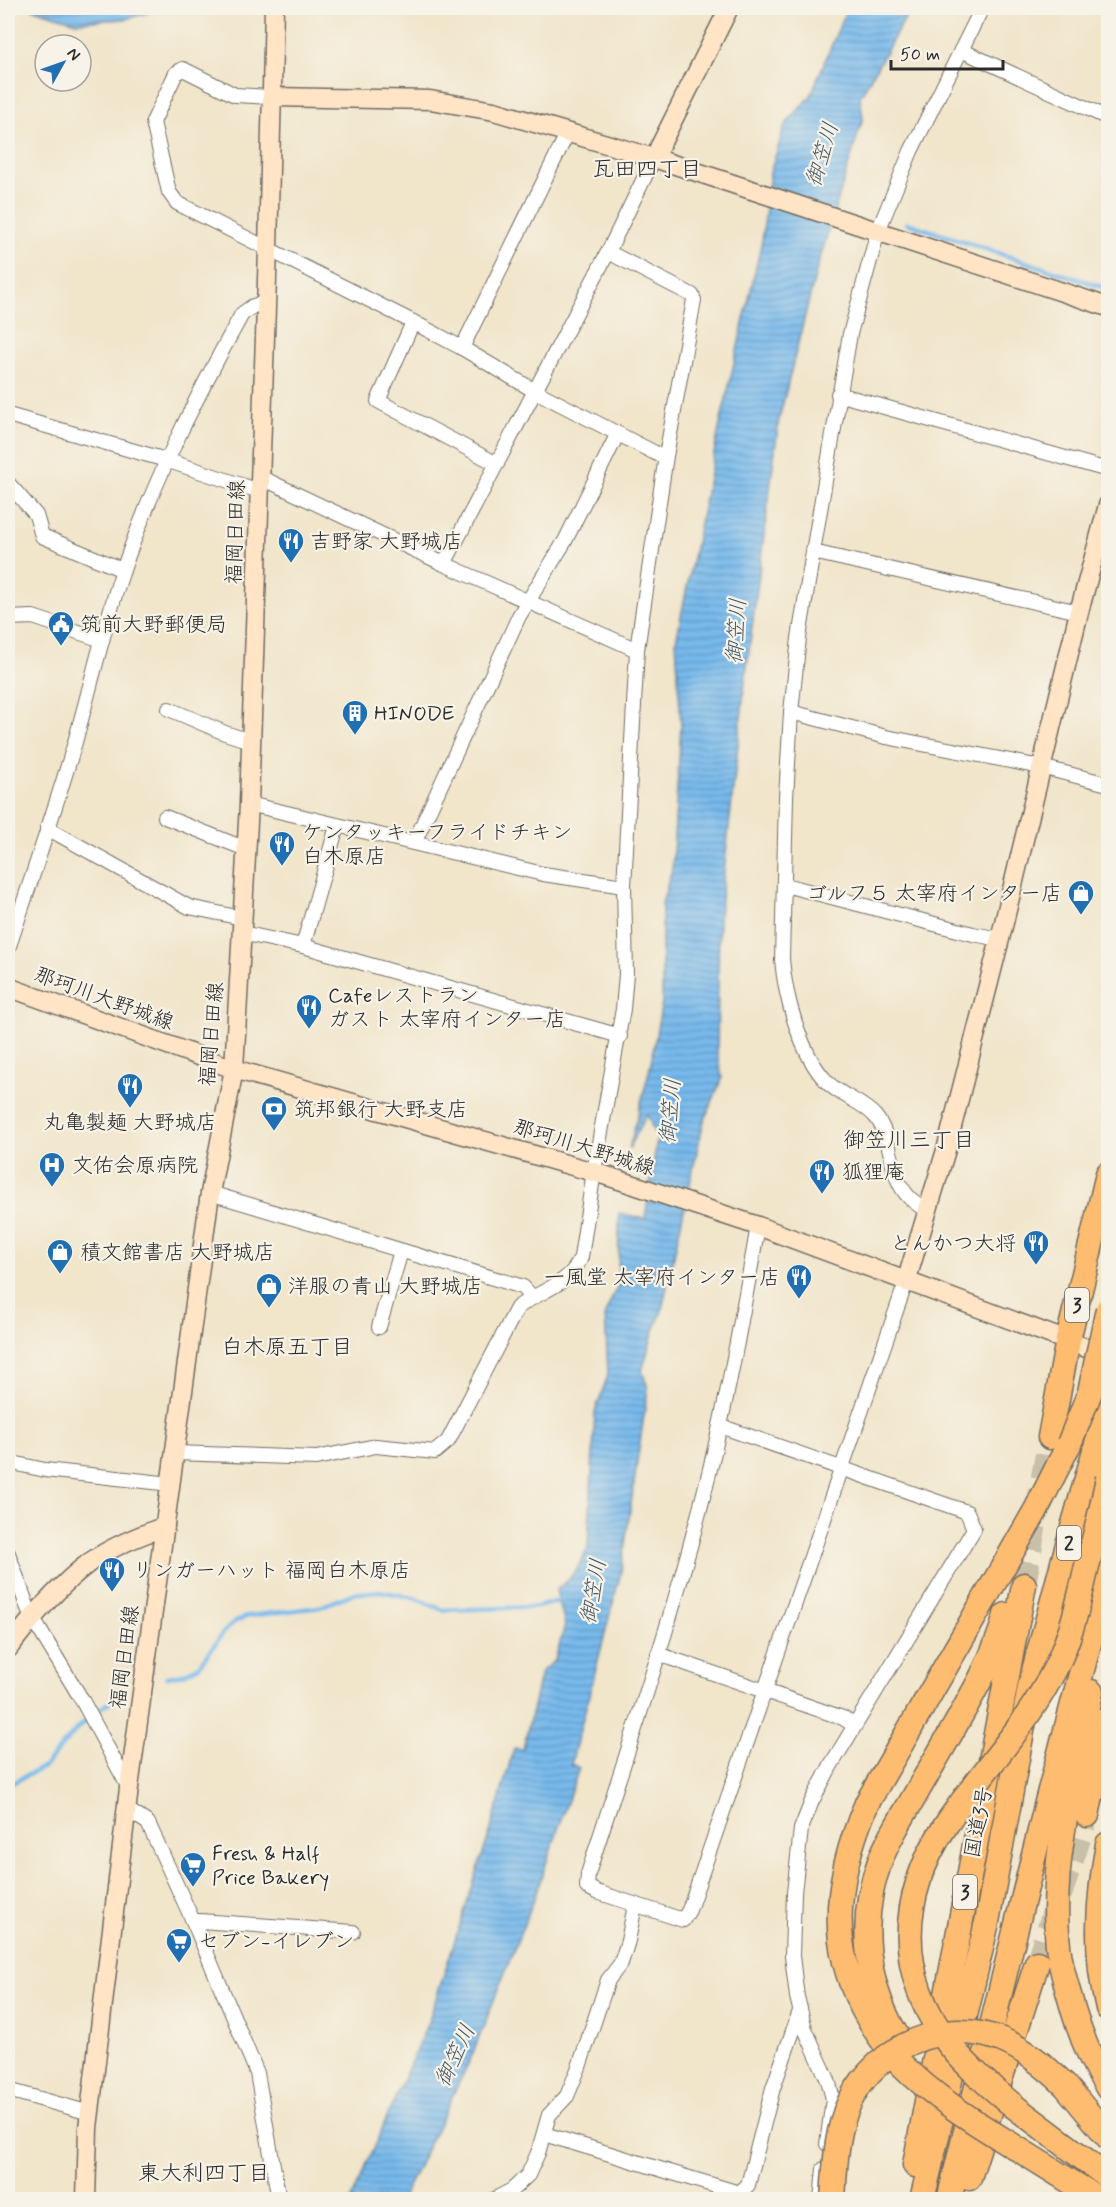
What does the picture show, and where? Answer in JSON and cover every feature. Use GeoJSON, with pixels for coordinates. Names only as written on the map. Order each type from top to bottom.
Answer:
{"type":"FeatureCollection","features":[{"type":"Feature","properties":{"kind":"highway","name":"3"},"geometry":{"type":"LineString","coordinates":[[1060,1441],[1068,1340],[1108,1174]]}},
{"type":"Feature","properties":{"kind":"highway"},"geometry":{"type":"LineString","coordinates":[[1100,2199],[978,2124],[906,2060],[884,2044],[868,2021],[847,1972],[839,1912],[845,1861],[854,1832],[867,1803],[1036,1510],[1060,1441],[1090,1392],[1108,1309]]}},
{"type":"Feature","properties":{"kind":"highway","name":"2"},"geometry":{"type":"LineString","coordinates":[[922,2199],[987,1922],[1031,1682],[1108,1405]]}},
{"type":"Feature","properties":{"kind":"highway"},"geometry":{"type":"LineString","coordinates":[[1108,1478],[1075,1616],[1063,1653],[1031,1710],[945,1826],[930,1854],[920,1880],[912,1907],[909,1932],[910,1957],[915,1981],[924,2003],[950,2045],[986,2083],[1108,2177]]}},
{"type":"Feature","properties":{"kind":"highway"},"geometry":{"type":"LineString","coordinates":[[1108,1572],[1068,1805],[1058,1876],[1057,1934],[1061,1965],[1078,2026],[1108,2088]]}},
{"type":"Feature","properties":{"kind":"highway","name":"国道3号"},"geometry":{"type":"LineString","coordinates":[[906,2060],[873,1982],[868,1953],[867,1920],[871,1890],[880,1860],[894,1832],[988,1663],[1019,1584],[908,2199]]}},
{"type":"Feature","properties":{"kind":"highway"},"geometry":{"type":"LineString","coordinates":[[949,2199],[1068,1805],[1108,1604]]}},
{"type":"Feature","properties":{"kind":"highway"},"geometry":{"type":"LineString","coordinates":[[1068,1805],[1108,1719]]}},
{"type":"Feature","properties":{"kind":"highway"},"geometry":{"type":"LineString","coordinates":[[1108,1844],[1102,1878],[1098,1928],[1104,1992],[1108,2008]]}},
{"type":"Feature","properties":{"kind":"highway"},"geometry":{"type":"LineString","coordinates":[[963,2199],[1037,1963]]}},
{"type":"Feature","properties":{"kind":"highway"},"geometry":{"type":"LineString","coordinates":[[833,2199],[839,2139],[850,2100],[874,2067],[909,2042],[927,2035],[946,2032],[985,2035],[1019,2049],[1065,2085],[1108,2137]]}},
{"type":"Feature","properties":{"kind":"main road","name":"福岡日田線"},"geometry":{"type":"LineString","coordinates":[[86,2199],[90,2113],[129,1788],[210,1193],[234,1069],[249,804],[268,249],[273,8]]}},
{"type":"Feature","properties":{"kind":"main road"},"geometry":{"type":"LineString","coordinates":[[654,158],[729,8]]}},
{"type":"Feature","properties":{"kind":"main road"},"geometry":{"type":"LineString","coordinates":[[272,97],[430,100],[494,111],[654,158],[736,187],[1108,307]]}},
{"type":"Feature","properties":{"kind":"main road"},"geometry":{"type":"LineString","coordinates":[[906,1282],[946,1150],[1079,612],[1108,505]]}},
{"type":"Feature","properties":{"kind":"main road","name":"那珂川大野城線"},"geometry":{"type":"LineString","coordinates":[[8,987],[234,1069],[599,1173],[758,1226],[1108,1356]]}},
{"type":"Feature","properties":{"kind":"main road"},"geometry":{"type":"LineString","coordinates":[[8,1649],[32,1617],[64,1584],[91,1562],[124,1542],[165,1526]]}},
{"type":"Feature","properties":{"kind":"street"},"geometry":{"type":"LineString","coordinates":[[926,1210],[908,1196],[901,1186],[882,1129],[875,1116],[860,1103],[827,1082],[805,1050],[784,984],[786,798],[791,711],[799,638],[849,334],[878,231],[911,151],[982,8]]}},
{"type":"Feature","properties":{"kind":"street"},"geometry":{"type":"LineString","coordinates":[[961,50],[1108,118]]}},
{"type":"Feature","properties":{"kind":"street"},"geometry":{"type":"LineString","coordinates":[[272,97],[235,95],[183,69],[176,73],[153,122],[169,192],[177,203],[413,322],[535,391],[657,454],[666,456]]}},
{"type":"Feature","properties":{"kind":"street"},"geometry":{"type":"LineString","coordinates":[[462,348],[568,132]]}},
{"type":"Feature","properties":{"kind":"street"},"geometry":{"type":"LineString","coordinates":[[444,564],[608,252],[654,158]]}},
{"type":"Feature","properties":{"kind":"street"},"geometry":{"type":"LineString","coordinates":[[176,1453],[316,1458],[375,1446],[435,1452],[448,1441],[517,1308],[532,1297],[566,1280],[577,1268],[581,1257],[599,1173],[620,1036],[626,974],[624,886],[637,650],[666,456],[694,300],[692,296],[608,252]]}},
{"type":"Feature","properties":{"kind":"street"},"geometry":{"type":"LineString","coordinates":[[8,948],[73,749],[123,570],[166,460],[242,314],[253,306],[265,303]]}},
{"type":"Feature","properties":{"kind":"street"},"geometry":{"type":"LineString","coordinates":[[413,322],[378,401],[497,464]]}},
{"type":"Feature","properties":{"kind":"street"},"geometry":{"type":"LineString","coordinates":[[838,394],[1108,470]]}},
{"type":"Feature","properties":{"kind":"street"},"geometry":{"type":"LineString","coordinates":[[8,415],[259,484],[637,650]]}},
{"type":"Feature","properties":{"kind":"street"},"geometry":{"type":"LineString","coordinates":[[414,843],[526,601],[565,541],[618,433]]}},
{"type":"Feature","properties":{"kind":"street"},"geometry":{"type":"LineString","coordinates":[[8,483],[36,515],[42,536],[123,570]]}},
{"type":"Feature","properties":{"kind":"street"},"geometry":{"type":"LineString","coordinates":[[813,552],[1079,612]]}},
{"type":"Feature","properties":{"kind":"street"},"geometry":{"type":"LineString","coordinates":[[8,618],[33,617],[102,639]]}},
{"type":"Feature","properties":{"kind":"street"},"geometry":{"type":"LineString","coordinates":[[169,709],[225,734],[250,741]]}},
{"type":"Feature","properties":{"kind":"street"},"geometry":{"type":"LineString","coordinates":[[791,711],[886,737],[1041,767],[1108,784]]}},
{"type":"Feature","properties":{"kind":"street"},"geometry":{"type":"LineString","coordinates":[[249,804],[543,874],[624,886]]}},
{"type":"Feature","properties":{"kind":"street"},"geometry":{"type":"LineString","coordinates":[[165,817],[246,849]]}},
{"type":"Feature","properties":{"kind":"street"},"geometry":{"type":"LineString","coordinates":[[303,946],[337,826]]}},
{"type":"Feature","properties":{"kind":"street"},"geometry":{"type":"LineString","coordinates":[[47,828],[189,907],[303,946],[620,1036]]}},
{"type":"Feature","properties":{"kind":"street"},"geometry":{"type":"LineString","coordinates":[[785,885],[1000,939]]}},
{"type":"Feature","properties":{"kind":"street"},"geometry":{"type":"LineString","coordinates":[[210,1193],[523,1287],[532,1297]]}},
{"type":"Feature","properties":{"kind":"street"},"geometry":{"type":"LineString","coordinates":[[758,1226],[720,1426],[681,1581],[587,1887],[683,1920],[690,1910],[906,1282]]}},
{"type":"Feature","properties":{"kind":"street"},"geometry":{"type":"LineString","coordinates":[[379,1327],[400,1251]]}},
{"type":"Feature","properties":{"kind":"street"},"geometry":{"type":"LineString","coordinates":[[720,1426],[967,1512],[974,1529],[854,1725],[812,1801],[801,1829],[794,1893],[792,1956],[805,2029],[828,2080],[833,2099],[821,2199]]}},
{"type":"Feature","properties":{"kind":"street"},"geometry":{"type":"LineString","coordinates":[[8,1462],[45,1470],[171,1484]]}},
{"type":"Feature","properties":{"kind":"street"},"geometry":{"type":"LineString","coordinates":[[8,1558],[32,1617],[91,1717],[129,1788]]}},
{"type":"Feature","properties":{"kind":"street"},"geometry":{"type":"LineString","coordinates":[[658,1654],[843,1718],[854,1725]]}},
{"type":"Feature","properties":{"kind":"street"},"geometry":{"type":"LineString","coordinates":[[128,1810],[148,1823],[194,1923],[257,2073],[279,2199]]}},
{"type":"Feature","properties":{"kind":"street"},"geometry":{"type":"LineString","coordinates":[[493,2199],[512,2190],[528,2175],[538,2153],[549,2115],[567,2096],[608,1980],[621,1963],[635,1905]]}},
{"type":"Feature","properties":{"kind":"street"},"geometry":{"type":"LineString","coordinates":[[194,1923],[200,1921],[352,1932]]}},
{"type":"Feature","properties":{"kind":"street"},"geometry":{"type":"LineString","coordinates":[[544,2134],[739,2193],[748,2185],[773,2088],[801,2011]]}},
{"type":"Feature","properties":{"kind":"street"},"geometry":{"type":"LineString","coordinates":[[8,2090],[90,2113]]}},
{"type":"Feature","properties":{"kind":"water"},"geometry":{"type":"Polygon","coordinates":[[[30,8],[164,8],[126,19],[76,22],[30,8]]]}},
{"type":"Feature","properties":{"kind":"water","name":"御笠川"},"geometry":{"type":"Polygon","coordinates":[[[847,8],[911,8],[860,97],[863,118],[817,268],[779,419],[745,682],[719,917],[717,1051],[722,1078],[703,1124],[661,1314],[642,1371],[648,1388],[621,1572],[571,1764],[579,1768],[534,1899],[471,2058],[402,2199],[351,2200],[429,2020],[490,1832],[514,1748],[523,1749],[541,1672],[555,1660],[565,1625],[556,1590],[575,1572],[588,1547],[595,1412],[608,1375],[605,1314],[618,1285],[619,1213],[645,1219],[657,1139],[647,1114],[629,1149],[650,1068],[662,1002],[662,903],[672,869],[681,725],[676,641],[719,429],[762,241],[770,173],[785,125],[810,97],[847,8]]]}},
{"type":"Feature","properties":{"kind":"waterway"},"geometry":{"type":"LineString","coordinates":[[907,223],[1108,289]]}},
{"type":"Feature","properties":{"kind":"waterway"},"geometry":{"type":"LineString","coordinates":[[167,1677],[184,1674],[199,1666],[223,1633],[235,1621],[249,1616],[320,1607],[352,1594],[380,1591],[414,1598],[443,1610],[538,1607],[558,1601],[562,1597]]}},
{"type":"Feature","properties":{"kind":"waterway"},"geometry":{"type":"LineString","coordinates":[[8,1785],[44,1767],[75,1731],[122,1693]]}},
{"type":"Feature","properties":{"kind":"tunnel"},"geometry":{"type":"LineString","coordinates":[[1024,1585],[1050,1437]]}},
{"type":"Feature","properties":{"kind":"tunnel"},"geometry":{"type":"LineString","coordinates":[[1037,1963],[1087,1815]]}},
{"type":"Feature","properties":{"kind":"place","name":"吉野家 大野城店"},"geometry":{"type":"Point","coordinates":[291,564]}},
{"type":"Feature","properties":{"kind":"place","name":"筑前大野郵便局"},"geometry":{"type":"Point","coordinates":[61,647]}},
{"type":"Feature","properties":{"kind":"place","name":"HINODE"},"geometry":{"type":"Point","coordinates":[355,736]}},
{"type":"Feature","properties":{"kind":"place","name":"ケンタッキーフライドチキン 白木原店"},"geometry":{"type":"Point","coordinates":[282,867]}},
{"type":"Feature","properties":{"kind":"place","name":"ゴルフ５ 太宰府インター店"},"geometry":{"type":"Point","coordinates":[1081,916]}},
{"type":"Feature","properties":{"kind":"place","name":"Cafeレストラン ガスト 太宰府インター店"},"geometry":{"type":"Point","coordinates":[309,1030]}},
{"type":"Feature","properties":{"kind":"place","name":"丸亀製麺 大野城店"},"geometry":{"type":"Point","coordinates":[130,1109]}},
{"type":"Feature","properties":{"kind":"place","name":"筑邦銀行 大野支店"},"geometry":{"type":"Point","coordinates":[274,1132]}},
{"type":"Feature","properties":{"kind":"place","name":"文佑会原病院"},"geometry":{"type":"Point","coordinates":[52,1188]}},
{"type":"Feature","properties":{"kind":"place","name":"狐狸庵"},"geometry":{"type":"Point","coordinates":[822,1195]}},
{"type":"Feature","properties":{"kind":"place","name":"とんかつ大将"},"geometry":{"type":"Point","coordinates":[1036,1266]}},
{"type":"Feature","properties":{"kind":"place","name":"積文館書店 大野城店"},"geometry":{"type":"Point","coordinates":[60,1275]}},
{"type":"Feature","properties":{"kind":"place","name":"一風堂 太宰府インター店"},"geometry":{"type":"Point","coordinates":[799,1300]}},
{"type":"Feature","properties":{"kind":"place","name":"洋服の青山 大野城店"},"geometry":{"type":"Point","coordinates":[269,1309]}},
{"type":"Feature","properties":{"kind":"place","name":"リンガーハット 福岡白木原店"},"geometry":{"type":"Point","coordinates":[112,1593]}},
{"type":"Feature","properties":{"kind":"place","name":"Fresh & Half Price Bakery"},"geometry":{"type":"Point","coordinates":[193,1888]}},
{"type":"Feature","properties":{"kind":"place","name":"セブン-イレブン"},"geometry":{"type":"Point","coordinates":[179,1964]}},
{"type":"Feature","properties":{"kind":"district","name":"瓦田四丁目"},"geometry":{"type":"Point","coordinates":[647,168]}},
{"type":"Feature","properties":{"kind":"district","name":"御笠川三丁目"},"geometry":{"type":"Point","coordinates":[909,1139]}},
{"type":"Feature","properties":{"kind":"district","name":"白木原五丁目"},"geometry":{"type":"Point","coordinates":[287,1346]}},
{"type":"Feature","properties":{"kind":"district","name":"東大利四丁目"},"geometry":{"type":"Point","coordinates":[204,2172]}}]}
